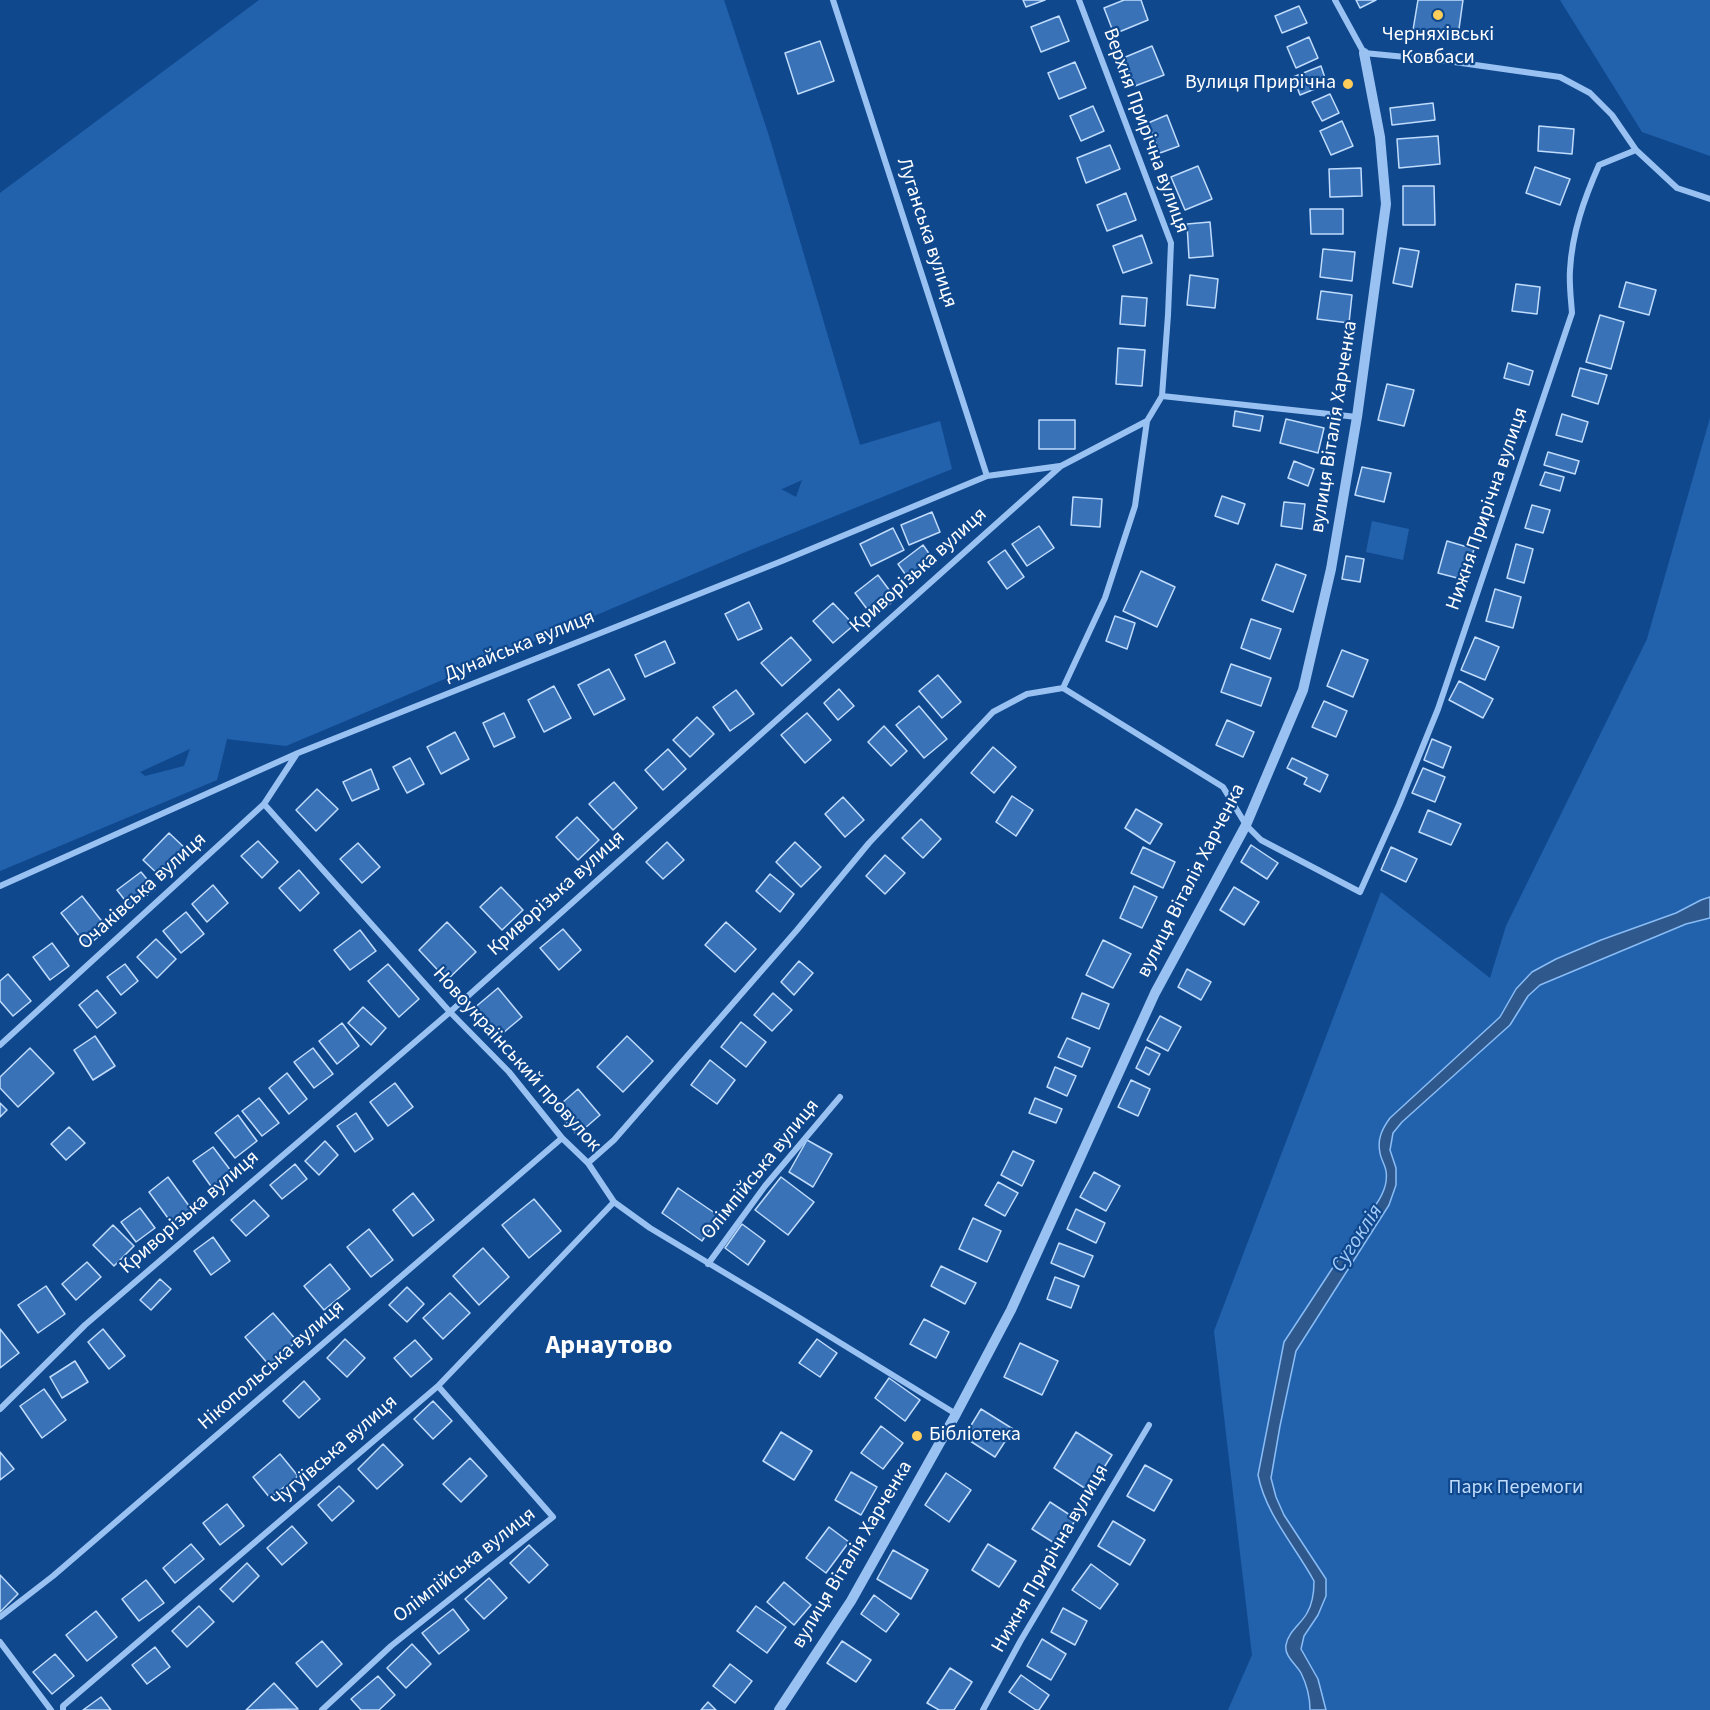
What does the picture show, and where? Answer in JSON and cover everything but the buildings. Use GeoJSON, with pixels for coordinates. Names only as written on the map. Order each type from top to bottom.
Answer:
{"type":"FeatureCollection","features":[{"type":"Feature","properties":{"kind":"street","name":"Луганська вулиця"},"geometry":{"type":"LineString","coordinates":[[833,0],[987,476]]}},
{"type":"Feature","properties":{"kind":"street","name":"Верхня Прирічна вулиця"},"geometry":{"type":"LineString","coordinates":[[1063,688],[1105,598],[1135,506],[1147,421],[1162,396],[1171,243],[1079,0]]}},
{"type":"Feature","properties":{"kind":"street","name":"вулиця Віталія Харченка"},"geometry":{"type":"LineString","coordinates":[[779,1710],[851,1601],[956,1414],[1011,1310],[1155,993],[1246,825],[1303,690],[1331,569],[1357,417],[1386,204],[1380,137],[1364,53],[1335,0]]}},
{"type":"Feature","properties":{"kind":"street"},"geometry":{"type":"LineString","coordinates":[[1364,53],[1447,61],[1560,77],[1590,93],[1612,115],[1636,150],[1677,188],[1710,199]]}},
{"type":"Feature","properties":{"kind":"street","name":"Нижня Прирічна вулиця"},"geometry":{"type":"LineString","coordinates":[[1246,825],[1261,840],[1360,892],[1438,709],[1572,313],[1570,272],[1575,231],[1587,192],[1599,165],[1636,150]]}},
{"type":"Feature","properties":{"kind":"street"},"geometry":{"type":"LineString","coordinates":[[1162,396],[1357,417]]}},
{"type":"Feature","properties":{"kind":"street","name":"Криворізька вулиця"},"geometry":{"type":"LineString","coordinates":[[0,1409],[85,1325],[450,1012],[1061,466],[1147,421]]}},
{"type":"Feature","properties":{"kind":"street","name":"Дунайська вулиця"},"geometry":{"type":"LineString","coordinates":[[0,886],[298,753],[771,565],[987,476],[1061,466]]}},
{"type":"Feature","properties":{"kind":"street"},"geometry":{"type":"LineString","coordinates":[[588,1163],[614,1140],[637,1114],[797,930],[869,843],[993,712],[1027,694],[1063,688],[1223,787],[1246,825]]}},
{"type":"Feature","properties":{"kind":"street","name":"Очаківська вулиця"},"geometry":{"type":"LineString","coordinates":[[0,1045],[264,804],[298,753]]}},
{"type":"Feature","properties":{"kind":"street","name":"Новоукраїнський провулок"},"geometry":{"type":"LineString","coordinates":[[264,804],[450,1012],[509,1072],[562,1138],[588,1163],[614,1202],[650,1228],[708,1264],[790,1311],[956,1414]]}},
{"type":"Feature","properties":{"kind":"street","name":"Олімпійська вулиця"},"geometry":{"type":"LineString","coordinates":[[708,1264],[765,1186],[840,1097]]}},
{"type":"Feature","properties":{"kind":"street","name":"Нікопольська вулиця"},"geometry":{"type":"LineString","coordinates":[[0,1617],[54,1575],[562,1138]]}},
{"type":"Feature","properties":{"kind":"street","name":"Чугуївська вулиця"},"geometry":{"type":"LineString","coordinates":[[63,1710],[63,1706],[438,1386],[614,1202]]}},
{"type":"Feature","properties":{"kind":"street","name":"Олімпійська вулиця"},"geometry":{"type":"LineString","coordinates":[[322,1710],[391,1646],[553,1517],[438,1386]]}},
{"type":"Feature","properties":{"kind":"street","name":"Нижня Прирічна вулиця"},"geometry":{"type":"LineString","coordinates":[[983,1710],[1149,1425]]}},
{"type":"Feature","properties":{"kind":"street"},"geometry":{"type":"LineString","coordinates":[[0,1642],[51,1710]]}},
{"type":"Feature","properties":{"kind":"green space"},"geometry":{"type":"Polygon","coordinates":[[[259,0],[724,0],[769,136],[860,445],[940,421],[952,469],[748,551],[286,746],[227,739],[217,780],[0,871],[0,193],[259,0]],[[802,480],[782,489],[781,489],[796,497],[802,480]],[[190,749],[140,772],[145,776],[184,766],[190,749]]]}},
{"type":"Feature","properties":{"kind":"green space"},"geometry":{"type":"Polygon","coordinates":[[[1560,0],[1710,0],[1710,156],[1642,132],[1560,0]]]}},
{"type":"Feature","properties":{"kind":"green space"},"geometry":{"type":"Polygon","coordinates":[[[1710,418],[1710,897],[1676,913],[1556,959],[1516,989],[1500,1017],[1390,1118],[1380,1153],[1387,1172],[1383,1192],[1377,1205],[1366,1217],[1284,1342],[1258,1475],[1314,1581],[1310,1604],[1304,1617],[1289,1636],[1291,1660],[1300,1671],[1306,1685],[1310,1710],[1228,1710],[1252,1655],[1214,1331],[1381,892],[1490,978],[1506,926],[1647,639],[1710,418]]]}},
{"type":"Feature","properties":{"kind":"green space"},"geometry":{"type":"Polygon","coordinates":[[[1372,521],[1409,529],[1403,560],[1366,552],[1372,521]]]}},
{"type":"Feature","properties":{"kind":"green space","name":"Парк Перемоги"},"geometry":{"type":"Polygon","coordinates":[[[1710,918],[1710,1710],[1326,1710],[1318,1679],[1301,1649],[1304,1636],[1318,1615],[1326,1596],[1326,1579],[1284,1515],[1271,1478],[1296,1351],[1389,1205],[1396,1184],[1396,1168],[1390,1150],[1393,1133],[1402,1122],[1510,1025],[1528,996],[1540,985],[1686,924],[1710,918]]]}},
{"type":"Feature","properties":{"kind":"water","name":"Сугоклія"},"geometry":{"type":"Polygon","coordinates":[[[1710,897],[1710,918],[1686,924],[1540,985],[1528,996],[1510,1025],[1402,1122],[1393,1133],[1390,1150],[1396,1168],[1396,1185],[1389,1205],[1296,1351],[1271,1478],[1284,1515],[1326,1579],[1326,1596],[1318,1615],[1304,1636],[1301,1649],[1318,1679],[1326,1710],[1310,1710],[1305,1682],[1289,1656],[1286,1645],[1289,1636],[1309,1609],[1313,1597],[1314,1581],[1267,1504],[1258,1475],[1284,1342],[1384,1190],[1386,1171],[1379,1148],[1383,1130],[1390,1118],[1500,1017],[1516,989],[1532,972],[1601,940],[1676,913],[1710,897]]]}},
{"type":"Feature","properties":{"kind":"place","name":"Черняхівські Ковбаси"},"geometry":{"type":"Point","coordinates":[1438,15]}},
{"type":"Feature","properties":{"kind":"place","name":"Вулиця Прирічна"},"geometry":{"type":"Point","coordinates":[1348,84]}},
{"type":"Feature","properties":{"kind":"place","name":"Бібліотека"},"geometry":{"type":"Point","coordinates":[917,1436]}},
{"type":"Feature","properties":{"kind":"district","name":"Арнаутово"},"geometry":{"type":"Point","coordinates":[609,1347]}}]}
